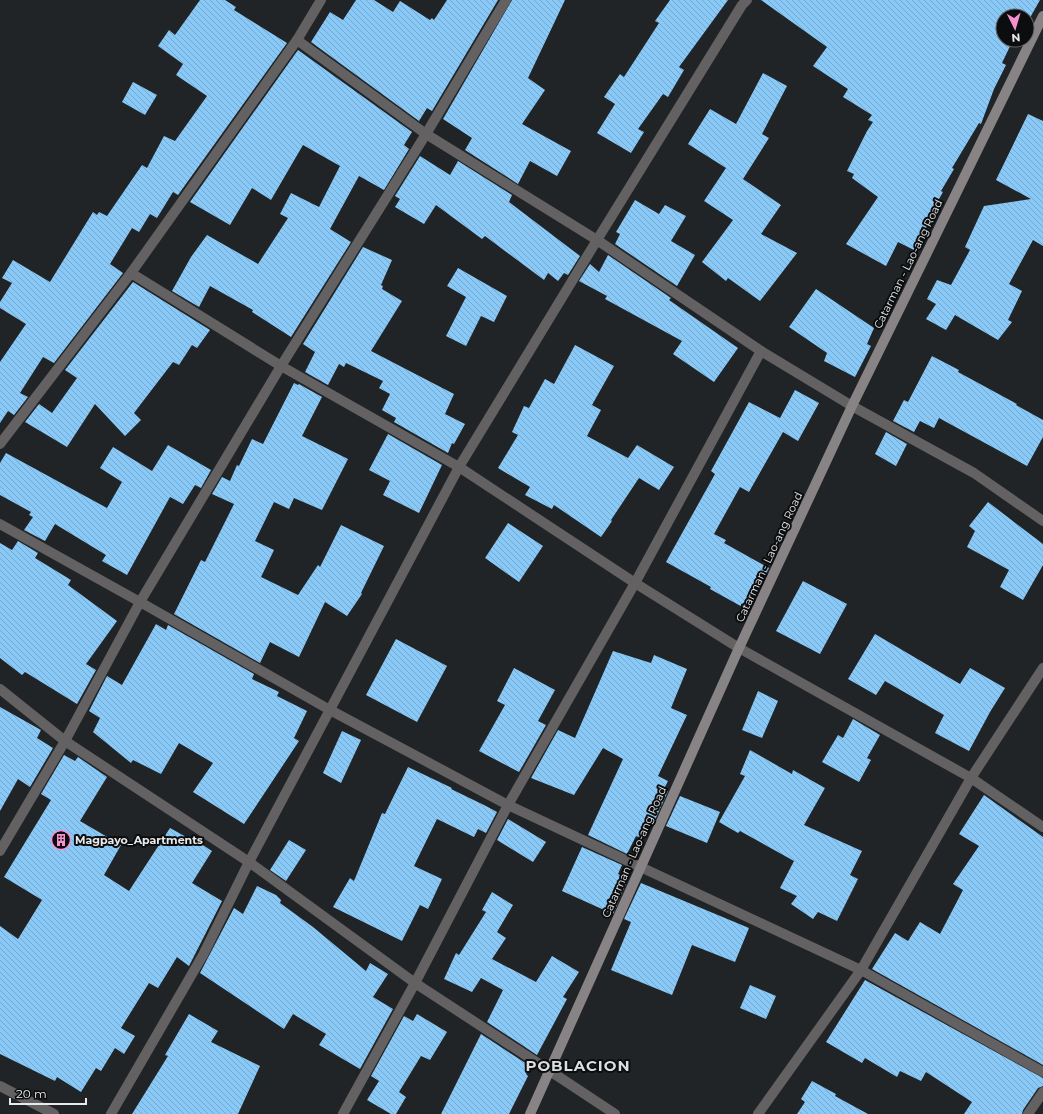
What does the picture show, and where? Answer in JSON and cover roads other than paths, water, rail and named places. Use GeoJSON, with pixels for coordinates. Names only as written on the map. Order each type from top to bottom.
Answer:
{"type":"FeatureCollection","features":[{"type":"Feature","properties":{"kind":"main road","name":"Catarman - Lao-ang Road"},"geometry":{"type":"LineString","coordinates":[[530,1114],[740,648],[852,406],[1043,16]]}},
{"type":"Feature","properties":{"kind":"street"},"geometry":{"type":"LineString","coordinates":[[0,444],[131,273],[296,40],[321,0]]}},
{"type":"Feature","properties":{"kind":"street"},"geometry":{"type":"LineString","coordinates":[[0,851],[65,741],[140,602],[281,366],[426,134],[506,0]]}},
{"type":"Feature","properties":{"kind":"street"},"geometry":{"type":"LineString","coordinates":[[111,1114],[203,955],[249,862],[459,467],[597,240],[742,5],[747,0]]}},
{"type":"Feature","properties":{"kind":"street"},"geometry":{"type":"LineString","coordinates":[[296,40],[426,134],[597,240],[761,351],[852,406],[974,473],[1043,521]]}},
{"type":"Feature","properties":{"kind":"street"},"geometry":{"type":"LineString","coordinates":[[131,273],[281,366],[459,467],[635,583],[740,648],[971,778],[1043,827]]}},
{"type":"Feature","properties":{"kind":"street"},"geometry":{"type":"LineString","coordinates":[[343,1114],[415,983],[508,805],[635,583],[761,351]]}},
{"type":"Feature","properties":{"kind":"street"},"geometry":{"type":"LineString","coordinates":[[0,524],[330,710],[508,805],[861,970],[1043,1072]]}},
{"type":"Feature","properties":{"kind":"street"},"geometry":{"type":"LineString","coordinates":[[758,1114],[861,970],[971,778],[1043,668]]}},
{"type":"Feature","properties":{"kind":"street"},"geometry":{"type":"LineString","coordinates":[[0,689],[65,741],[249,862],[415,983],[615,1114]]}},
{"type":"Feature","properties":{"kind":"street"},"geometry":{"type":"LineString","coordinates":[[0,1086],[54,1114]]}},
{"type":"Feature","properties":{"kind":"street"},"geometry":{"type":"LineString","coordinates":[[1028,1114],[1043,1092]]}},
{"type":"Feature","properties":{"kind":"place","name":"Magpayo_Apartments"},"geometry":{"type":"Point","coordinates":[61,840]}},
{"type":"Feature","properties":{"kind":"district","name":"POBLACION"},"geometry":{"type":"Point","coordinates":[578,1065]}}]}
